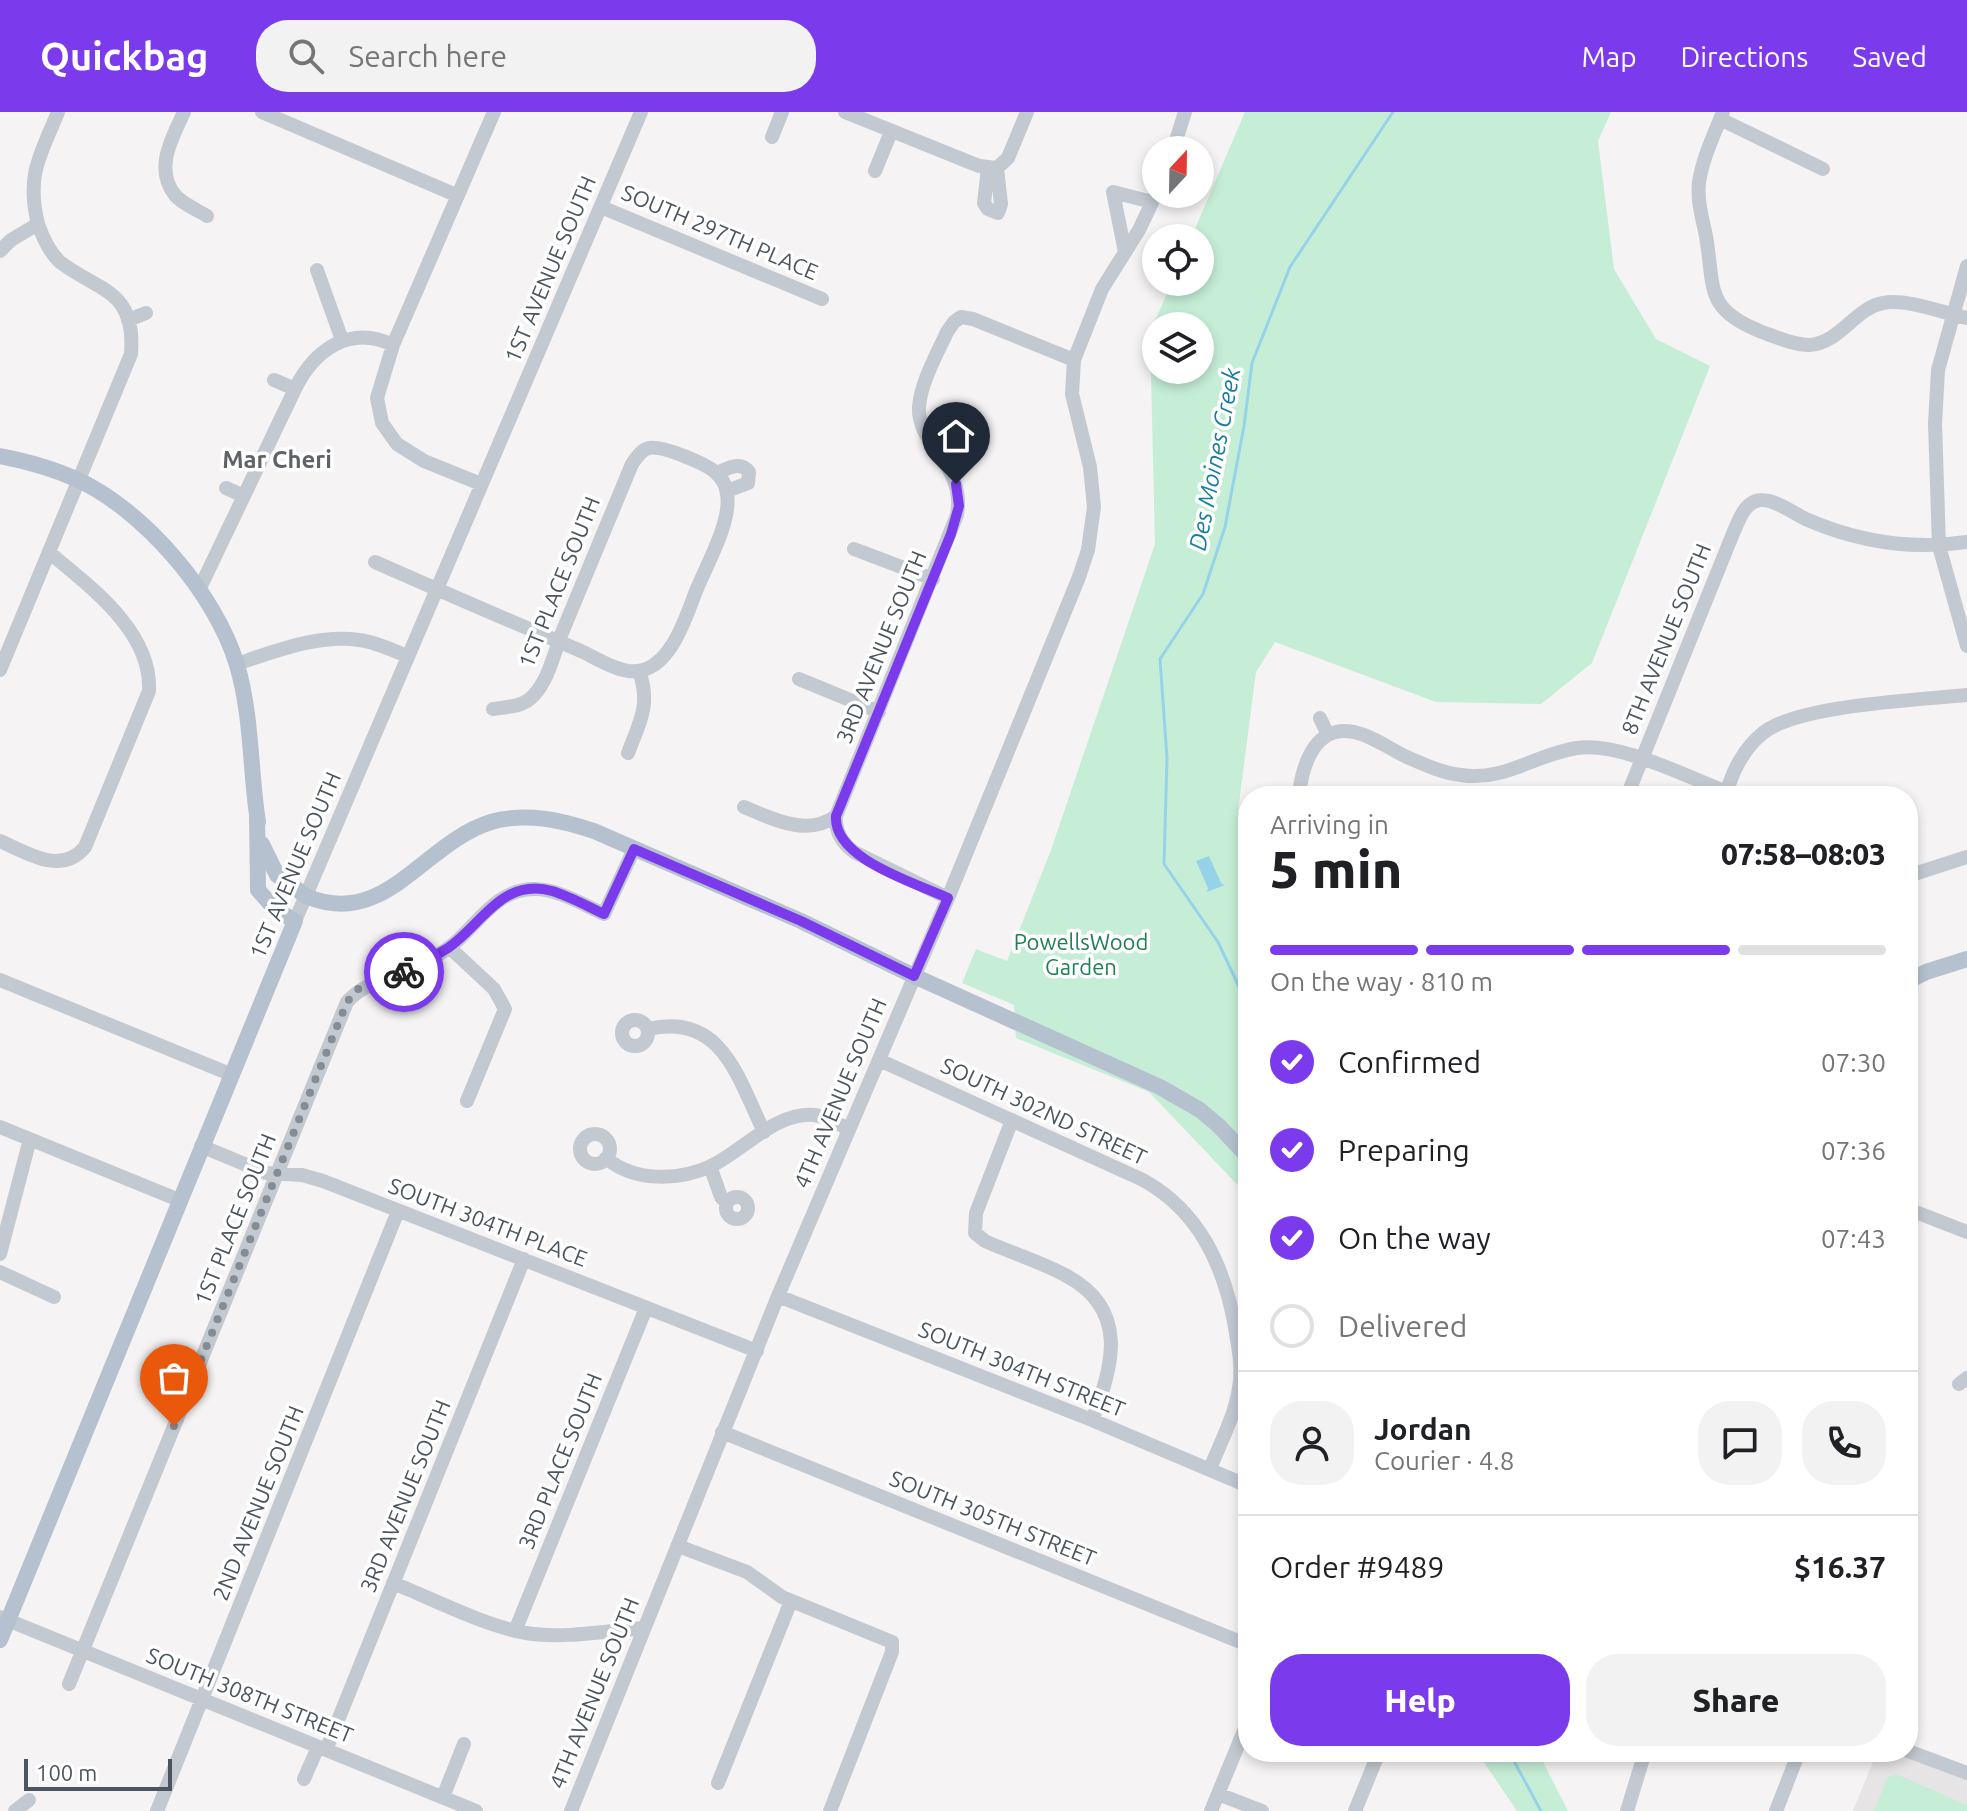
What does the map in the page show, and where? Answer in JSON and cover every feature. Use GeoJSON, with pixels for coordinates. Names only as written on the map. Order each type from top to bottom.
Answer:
{"type":"FeatureCollection","features":[{"type":"Feature","properties":{"kind":"main road"},"geometry":{"type":"LineString","coordinates":[[0,456],[27,461],[79,480],[116,503],[142,524],[199,590],[219,622],[237,664],[262,844],[277,875],[306,896],[335,904],[361,903],[394,887],[453,839],[492,822],[538,817],[566,822],[801,921],[914,976],[1179,1096],[1219,1126],[1238,1146]]}},
{"type":"Feature","properties":{"kind":"main road"},"geometry":{"type":"LineString","coordinates":[[257,814],[258,890],[275,909],[295,921]]}},
{"type":"Feature","properties":{"kind":"main road","name":"1ST AVENUE SOUTH"},"geometry":{"type":"LineString","coordinates":[[0,1640],[4,1619],[295,921]]}},
{"type":"Feature","properties":{"kind":"main road"},"geometry":{"type":"LineString","coordinates":[[1918,976],[1967,959]]}},
{"type":"Feature","properties":{"kind":"street"},"geometry":{"type":"LineString","coordinates":[[0,670],[127,367],[132,336],[128,320],[111,293],[59,261],[46,244],[38,224],[31,188],[34,170],[58,112]]}},
{"type":"Feature","properties":{"kind":"street"},"geometry":{"type":"LineString","coordinates":[[184,112],[169,145],[164,174],[176,197],[207,216]]}},
{"type":"Feature","properties":{"kind":"street"},"geometry":{"type":"LineString","coordinates":[[262,112],[456,195]]}},
{"type":"Feature","properties":{"kind":"street"},"geometry":{"type":"LineString","coordinates":[[481,484],[414,456],[397,444],[384,428],[377,398],[393,345],[494,112]]}},
{"type":"Feature","properties":{"kind":"street","name":"1ST AVENUE SOUTH"},"geometry":{"type":"LineString","coordinates":[[295,921],[641,112]]}},
{"type":"Feature","properties":{"kind":"street"},"geometry":{"type":"LineString","coordinates":[[772,137],[782,112]]}},
{"type":"Feature","properties":{"kind":"street"},"geometry":{"type":"LineString","coordinates":[[845,112],[891,132],[993,168],[1008,158],[1027,112]]}},
{"type":"Feature","properties":{"kind":"street"},"geometry":{"type":"LineString","coordinates":[[1177,136],[1185,112]]}},
{"type":"Feature","properties":{"kind":"street"},"geometry":{"type":"LineString","coordinates":[[1823,169],[1722,116],[1704,162],[1698,202],[1711,282],[1722,309],[1749,327],[1809,345],[1826,340],[1865,311],[1885,302],[1960,317]]}},
{"type":"Feature","properties":{"kind":"street"},"geometry":{"type":"LineString","coordinates":[[875,171],[891,132]]}},
{"type":"Feature","properties":{"kind":"street","name":"4TH AVENUE SOUTH"},"geometry":{"type":"LineString","coordinates":[[1125,252],[1113,192],[1142,196]]}},
{"type":"Feature","properties":{"kind":"street","name":"SOUTH 297TH PLACE"},"geometry":{"type":"LineString","coordinates":[[601,207],[822,299]]}},
{"type":"Feature","properties":{"kind":"street","name":"4TH AVENUE SOUTH"},"geometry":{"type":"LineString","coordinates":[[571,1811],[722,1432],[948,898],[1088,550],[1093,488],[1074,408],[1074,360],[1098,296],[1149,208]]}},
{"type":"Feature","properties":{"kind":"street"},"geometry":{"type":"LineString","coordinates":[[0,251],[11,240],[38,224]]}},
{"type":"Feature","properties":{"kind":"street"},"geometry":{"type":"LineString","coordinates":[[1967,266],[1960,317],[1942,347],[1935,391],[1939,546],[1967,646]]}},
{"type":"Feature","properties":{"kind":"street"},"geometry":{"type":"LineString","coordinates":[[317,270],[342,340]]}},
{"type":"Feature","properties":{"kind":"street"},"geometry":{"type":"LineString","coordinates":[[128,320],[146,313]]}},
{"type":"Feature","properties":{"kind":"street","name":"3RD AVENUE SOUTH"},"geometry":{"type":"LineString","coordinates":[[836,816],[954,525],[959,498],[954,477],[924,428],[919,410],[944,338],[957,319],[969,317],[1074,360]]}},
{"type":"Feature","properties":{"kind":"street"},"geometry":{"type":"LineString","coordinates":[[199,590],[295,389],[312,361],[342,340],[371,337],[393,345]]}},
{"type":"Feature","properties":{"kind":"street"},"geometry":{"type":"LineString","coordinates":[[274,380],[295,389]]}},
{"type":"Feature","properties":{"kind":"street","name":"1ST PLACE SOUTH"},"geometry":{"type":"LineString","coordinates":[[493,709],[522,704],[534,695],[544,680],[632,464],[647,448],[666,450],[723,483]]}},
{"type":"Feature","properties":{"kind":"street"},"geometry":{"type":"LineString","coordinates":[[375,562],[559,642],[625,669],[639,671],[657,662],[676,636],[723,524],[727,507],[723,483],[737,465],[749,472],[748,483],[723,483]]}},
{"type":"Feature","properties":{"kind":"street"},"geometry":{"type":"LineString","coordinates":[[226,488],[244,496]]}},
{"type":"Feature","properties":{"kind":"street","name":"8TH AVENUE SOUTH"},"geometry":{"type":"LineString","coordinates":[[1631,786],[1734,531],[1742,514],[1753,503],[1770,502],[1812,522],[1875,541],[1939,546]]}},
{"type":"Feature","properties":{"kind":"street"},"geometry":{"type":"LineString","coordinates":[[1939,546],[1967,542]]}},
{"type":"Feature","properties":{"kind":"street"},"geometry":{"type":"LineString","coordinates":[[854,549],[933,579]]}},
{"type":"Feature","properties":{"kind":"street"},"geometry":{"type":"LineString","coordinates":[[1,844],[53,862],[78,855],[85,847],[149,691],[147,668],[132,635],[100,595],[50,553]]}},
{"type":"Feature","properties":{"kind":"street"},"geometry":{"type":"LineString","coordinates":[[237,664],[282,649],[325,640],[358,639],[407,656]]}},
{"type":"Feature","properties":{"kind":"street"},"geometry":{"type":"LineString","coordinates":[[628,753],[645,704],[645,688],[639,671]]}},
{"type":"Feature","properties":{"kind":"street"},"geometry":{"type":"LineString","coordinates":[[799,679],[879,712]]}},
{"type":"Feature","properties":{"kind":"street"},"geometry":{"type":"LineString","coordinates":[[1729,786],[1745,752],[1763,733],[1782,721],[1826,711],[1967,695]]}},
{"type":"Feature","properties":{"kind":"street"},"geometry":{"type":"LineString","coordinates":[[1320,718],[1328,735]]}},
{"type":"Feature","properties":{"kind":"street"},"geometry":{"type":"LineString","coordinates":[[1301,786],[1307,761],[1316,746],[1328,735],[1341,731],[1358,734],[1424,764],[1471,777],[1506,773],[1545,756],[1577,748],[1601,747],[1641,759],[1707,786]]}},
{"type":"Feature","properties":{"kind":"street"},"geometry":{"type":"LineString","coordinates":[[744,807],[796,825],[816,826],[836,816],[837,832],[854,852],[948,898]]}},
{"type":"Feature","properties":{"kind":"street","name":"1ST PLACE SOUTH"},"geometry":{"type":"LineString","coordinates":[[69,1684],[347,1002],[358,989],[403,973],[449,947],[498,900],[513,892],[533,889],[551,891],[604,914],[634,849]]}},
{"type":"Feature","properties":{"kind":"street"},"geometry":{"type":"LineString","coordinates":[[1918,873],[1967,857]]}},
{"type":"Feature","properties":{"kind":"street"},"geometry":{"type":"LineString","coordinates":[[449,947],[494,989],[505,1009],[467,1101]]}},
{"type":"Feature","properties":{"kind":"street"},"geometry":{"type":"LineString","coordinates":[[0,980],[230,1074]]}},
{"type":"Feature","properties":{"kind":"street"},"geometry":{"type":"LineString","coordinates":[[648,1029],[683,1026],[712,1040],[728,1059],[764,1132]]}},
{"type":"Feature","properties":{"kind":"street","name":"SOUTH 302ND STREET"},"geometry":{"type":"LineString","coordinates":[[879,1060],[1143,1180],[1172,1198],[1203,1234],[1219,1267],[1238,1348]]}},
{"type":"Feature","properties":{"kind":"street"},"geometry":{"type":"LineString","coordinates":[[606,1158],[627,1170],[651,1177],[670,1176],[710,1166],[790,1119],[815,1115],[849,1129]]}},
{"type":"Feature","properties":{"kind":"street"},"geometry":{"type":"LineString","coordinates":[[1012,1120],[979,1204],[975,1233],[985,1241],[1067,1276],[1089,1292],[1106,1321],[1112,1349],[1108,1378],[1092,1420]]}},
{"type":"Feature","properties":{"kind":"street"},"geometry":{"type":"LineString","coordinates":[[0,1127],[179,1200]]}},
{"type":"Feature","properties":{"kind":"street"},"geometry":{"type":"LineString","coordinates":[[0,1254],[30,1139]]}},
{"type":"Feature","properties":{"kind":"street","name":"SOUTH 304TH PLACE"},"geometry":{"type":"LineString","coordinates":[[201,1146],[276,1175],[289,1173],[323,1181],[757,1351]]}},
{"type":"Feature","properties":{"kind":"street"},"geometry":{"type":"LineString","coordinates":[[710,1166],[721,1197],[727,1203]]}},
{"type":"Feature","properties":{"kind":"street","name":"2ND AVENUE SOUTH"},"geometry":{"type":"LineString","coordinates":[[157,1811],[398,1211]]}},
{"type":"Feature","properties":{"kind":"street"},"geometry":{"type":"LineString","coordinates":[[1918,1213],[1967,1232]]}},
{"type":"Feature","properties":{"kind":"street","name":"3RD AVENUE SOUTH"},"geometry":{"type":"LineString","coordinates":[[304,1779],[322,1748],[393,1583],[524,1259]]}},
{"type":"Feature","properties":{"kind":"street"},"geometry":{"type":"LineString","coordinates":[[0,1272],[54,1297]]}},
{"type":"Feature","properties":{"kind":"street","name":"SOUTH 304TH STREET"},"geometry":{"type":"LineString","coordinates":[[778,1296],[1092,1420],[1238,1482]]}},
{"type":"Feature","properties":{"kind":"street","name":"3RD PLACE SOUTH"},"geometry":{"type":"LineString","coordinates":[[515,1631],[646,1308]]}},
{"type":"Feature","properties":{"kind":"street","name":"SOUTH 302ND STREET"},"geometry":{"type":"LineString","coordinates":[[1210,1469],[1238,1393]]}},
{"type":"Feature","properties":{"kind":"street","name":"SOUTH 305TH STREET"},"geometry":{"type":"LineString","coordinates":[[722,1432],[1238,1641]]}},
{"type":"Feature","properties":{"kind":"street"},"geometry":{"type":"LineString","coordinates":[[678,1546],[747,1572],[791,1601],[893,1643],[830,1811]]}},
{"type":"Feature","properties":{"kind":"street"},"geometry":{"type":"LineString","coordinates":[[393,1583],[515,1631],[553,1635],[644,1628]]}},
{"type":"Feature","properties":{"kind":"street"},"geometry":{"type":"LineString","coordinates":[[718,1783],[791,1601]]}},
{"type":"Feature","properties":{"kind":"street","name":"SOUTH 308TH STREET"},"geometry":{"type":"LineString","coordinates":[[4,1619],[476,1811]]}},
{"type":"Feature","properties":{"kind":"street"},"geometry":{"type":"LineString","coordinates":[[443,1797],[464,1744]]}},
{"type":"Feature","properties":{"kind":"street"},"geometry":{"type":"LineString","coordinates":[[1211,1811],[1238,1745]]}},
{"type":"Feature","properties":{"kind":"street"},"geometry":{"type":"LineString","coordinates":[[1918,1755],[1967,1773]]}},
{"type":"Feature","properties":{"kind":"street"},"geometry":{"type":"LineString","coordinates":[[1355,1811],[1375,1762]]}},
{"type":"Feature","properties":{"kind":"street"},"geometry":{"type":"LineString","coordinates":[[1627,1811],[1642,1762]]}},
{"type":"Feature","properties":{"kind":"street"},"geometry":{"type":"LineString","coordinates":[[1776,1811],[1795,1762]]}},
{"type":"Feature","properties":{"kind":"street"},"geometry":{"type":"LineString","coordinates":[[1218,1794],[1262,1811]]}},
{"type":"Feature","properties":{"kind":"street"},"geometry":{"type":"LineString","coordinates":[[15,1811],[29,1800]]}},
{"type":"Feature","properties":{"kind":"shaded area"},"geometry":{"type":"Polygon","coordinates":[[[1918,1756],[1967,1773],[1967,1811],[1853,1811],[1873,1762],[1918,1762],[1918,1756]]]}},
{"type":"Feature","properties":{"kind":"green space","name":"PowellsWood Garden"},"geometry":{"type":"Polygon","coordinates":[[[1245,112],[1611,112],[1598,141],[1614,269],[1656,339],[1710,366],[1592,663],[1541,704],[1436,702],[1275,642],[1256,672],[1241,786],[1238,786],[1238,1185],[1149,1092],[1016,1038],[1014,1005],[962,983],[976,949],[1007,961],[1051,850],[1155,544],[1151,384],[1214,384],[1214,312],[1159,312],[1166,296],[1214,296],[1214,224],[1197,224],[1204,208],[1214,208],[1214,184],[1245,112]]]}},
{"type":"Feature","properties":{"kind":"green space"},"geometry":{"type":"Polygon","coordinates":[[[1484,1762],[1543,1762],[1568,1811],[1517,1811],[1484,1762]]]}},
{"type":"Feature","properties":{"kind":"green space"},"geometry":{"type":"Polygon","coordinates":[[[1896,1774],[1967,1805],[1967,1811],[1874,1811],[1887,1778],[1896,1774]]]}},
{"type":"Feature","properties":{"kind":"water"},"geometry":{"type":"Polygon","coordinates":[[[1209,856],[1221,883],[1225,885],[1207,892],[1196,861],[1209,856]]]}},
{"type":"Feature","properties":{"kind":"waterway","name":"Des Moines Creek"},"geometry":{"type":"LineString","coordinates":[[1238,985],[1218,942],[1164,864],[1167,758],[1160,659],[1203,594],[1225,527],[1252,363],[1290,267],[1393,112]]}},
{"type":"Feature","properties":{"kind":"waterway","name":"Des Moines Creek"},"geometry":{"type":"LineString","coordinates":[[1514,1762],[1541,1811]]}},
{"type":"Feature","properties":{"kind":"way so far"},"geometry":{"type":"LineString","coordinates":[[174,1426],[347,1002],[358,989],[404,972]]}},
{"type":"Feature","properties":{"kind":"district","name":"Mar Cheri"},"geometry":{"type":"Point","coordinates":[277,460]}},
{"type":"Feature","properties":{"kind":"route"},"geometry":{"type":"LineString","coordinates":[[404,972],[449,947],[498,900],[513,892],[533,889],[551,891],[604,914],[634,849],[801,921],[914,976],[948,898],[854,852],[845,845],[835,823],[951,534],[959,506],[956,484]]}}]}
